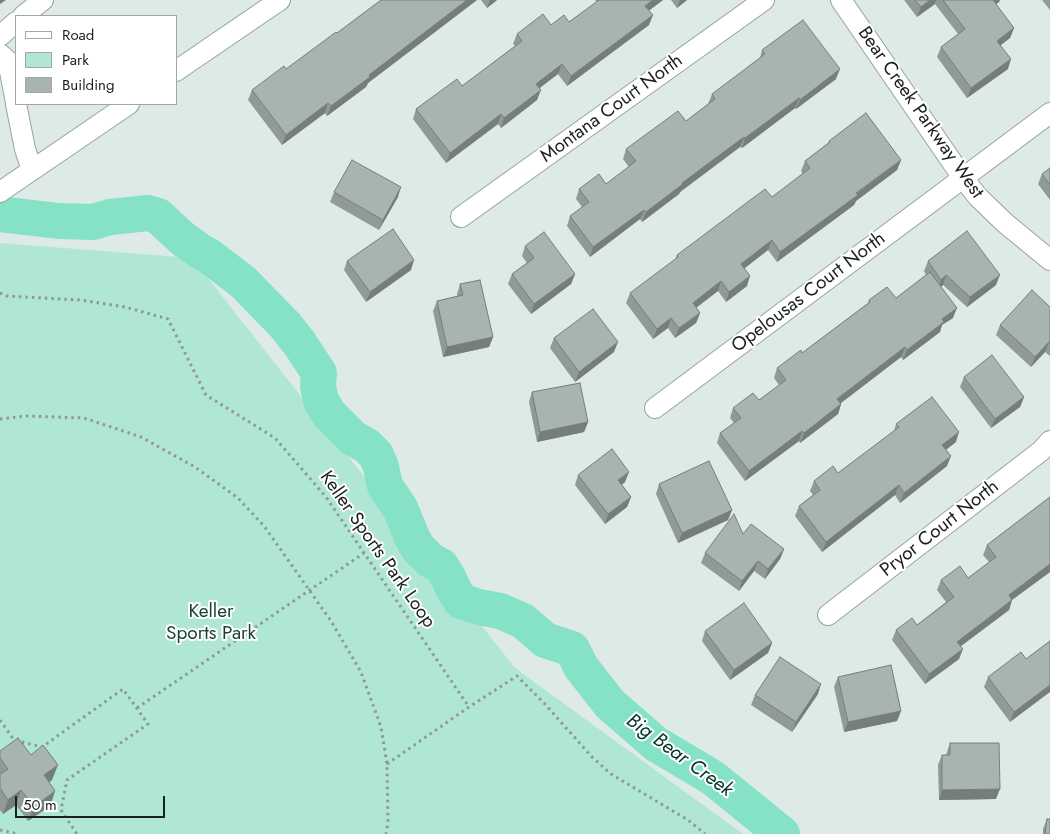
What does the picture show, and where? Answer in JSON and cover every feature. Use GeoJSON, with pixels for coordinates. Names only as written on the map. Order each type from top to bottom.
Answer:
{"type":"FeatureCollection","features":[{"type":"Feature","properties":{"kind":"street"},"geometry":{"type":"LineString","coordinates":[[24,15],[43,0]]}},
{"type":"Feature","properties":{"kind":"street"},"geometry":{"type":"LineString","coordinates":[[178,70],[280,0]]}},
{"type":"Feature","properties":{"kind":"street","name":"Montana Court North"},"geometry":{"type":"LineString","coordinates":[[461,217],[764,0]]}},
{"type":"Feature","properties":{"kind":"street","name":"Bear Creek Parkway West"},"geometry":{"type":"LineString","coordinates":[[841,0],[978,197],[1005,223],[1050,260]]}},
{"type":"Feature","properties":{"kind":"street"},"geometry":{"type":"LineString","coordinates":[[0,36],[15,23]]}},
{"type":"Feature","properties":{"kind":"street"},"geometry":{"type":"LineString","coordinates":[[0,54],[8,61],[15,99]]}},
{"type":"Feature","properties":{"kind":"street"},"geometry":{"type":"LineString","coordinates":[[16,105],[25,149],[32,170]]}},
{"type":"Feature","properties":{"kind":"street"},"geometry":{"type":"LineString","coordinates":[[0,192],[128,105]]}},
{"type":"Feature","properties":{"kind":"street","name":"Opelousas Court North"},"geometry":{"type":"LineString","coordinates":[[655,408],[1050,113]]}},
{"type":"Feature","properties":{"kind":"street","name":"Pryor Court North"},"geometry":{"type":"LineString","coordinates":[[828,615],[1041,451],[1050,441]]}},
{"type":"Feature","properties":{"kind":"path","name":"Keller Sports Park Loop"},"geometry":{"type":"LineString","coordinates":[[0,293],[7,296],[80,300],[124,307],[168,320],[206,395],[275,438],[326,497],[469,707]]}},
{"type":"Feature","properties":{"kind":"path"},"geometry":{"type":"LineString","coordinates":[[0,419],[27,416],[84,418],[141,437],[195,467],[238,498],[264,526],[331,621],[361,672],[381,727],[387,764],[388,822],[386,834]]}},
{"type":"Feature","properties":{"kind":"path"},"geometry":{"type":"LineString","coordinates":[[136,708],[364,552]]}},
{"type":"Feature","properties":{"kind":"path"},"geometry":{"type":"LineString","coordinates":[[387,764],[517,676],[544,702],[592,757],[610,774],[688,820],[706,834]]}},
{"type":"Feature","properties":{"kind":"path"},"geometry":{"type":"LineString","coordinates":[[0,720],[14,740],[42,747],[123,689],[148,724],[66,780],[61,810],[77,834]]}},
{"type":"Feature","properties":{"kind":"path"},"geometry":{"type":"LineString","coordinates":[[0,830],[18,834]]}},
{"type":"Feature","properties":{"kind":"green space","name":"Keller Sports Park"},"geometry":{"type":"Polygon","coordinates":[[[0,243],[192,258],[515,668],[743,834],[0,834],[0,243]]]}},
{"type":"Feature","properties":{"kind":"building"},"geometry":{"type":"Polygon","coordinates":[[[381,0],[467,0],[369,75],[370,77],[331,106],[328,103],[286,135],[252,90],[284,66],[286,69],[381,0]]]}},
{"type":"Feature","properties":{"kind":"building"},"geometry":{"type":"Polygon","coordinates":[[[599,0],[653,0],[645,6],[653,15],[571,76],[562,64],[536,84],[541,90],[504,118],[501,114],[450,153],[416,109],[457,79],[462,86],[522,41],[517,34],[543,14],[551,25],[564,15],[569,22],[599,0]]]}},
{"type":"Feature","properties":{"kind":"building"},"geometry":{"type":"Polygon","coordinates":[[[915,0],[930,0],[921,7],[915,0]]]}},
{"type":"Feature","properties":{"kind":"building"},"geometry":{"type":"Polygon","coordinates":[[[943,0],[993,0],[1014,28],[997,41],[1011,59],[971,88],[941,47],[965,29],[943,0]]]}},
{"type":"Feature","properties":{"kind":"building"},"geometry":{"type":"Polygon","coordinates":[[[803,20],[840,69],[800,100],[799,98],[744,137],[646,212],[644,210],[593,247],[570,216],[589,202],[579,189],[599,174],[606,184],[636,161],[626,149],[678,111],[686,121],[715,99],[712,94],[765,54],[762,50],[803,20]]]}},
{"type":"Feature","properties":{"kind":"building"},"geometry":{"type":"Polygon","coordinates":[[[866,113],[901,160],[856,193],[858,195],[780,252],[772,240],[741,264],[750,276],[729,292],[721,281],[693,303],[700,313],[679,328],[671,318],[657,329],[630,293],[765,189],[772,197],[810,168],[805,161],[866,113]]]}},
{"type":"Feature","properties":{"kind":"building"},"geometry":{"type":"Polygon","coordinates":[[[352,160],[401,187],[383,220],[334,192],[352,160]]]}},
{"type":"Feature","properties":{"kind":"building"},"geometry":{"type":"Polygon","coordinates":[[[1050,168],[1050,185],[1042,174],[1050,168]]]}},
{"type":"Feature","properties":{"kind":"building"},"geometry":{"type":"Polygon","coordinates":[[[393,229],[414,260],[370,292],[347,261],[393,229]]]}},
{"type":"Feature","properties":{"kind":"building"},"geometry":{"type":"Polygon","coordinates":[[[967,231],[1000,275],[970,297],[946,275],[941,280],[928,261],[967,231]]]}},
{"type":"Feature","properties":{"kind":"building"},"geometry":{"type":"Polygon","coordinates":[[[544,232],[575,274],[534,304],[512,274],[534,258],[525,246],[544,232]]]}},
{"type":"Feature","properties":{"kind":"building"},"geometry":{"type":"Polygon","coordinates":[[[930,272],[957,308],[942,319],[944,322],[907,350],[905,347],[837,399],[841,404],[804,433],[802,431],[749,471],[720,433],[741,418],[733,408],[753,393],[759,400],[786,380],[777,368],[801,350],[802,353],[887,287],[896,298],[930,272]]]}},
{"type":"Feature","properties":{"kind":"building"},"geometry":{"type":"Polygon","coordinates":[[[480,280],[493,337],[447,347],[437,301],[463,295],[460,284],[480,280]]]}},
{"type":"Feature","properties":{"kind":"building"},"geometry":{"type":"Polygon","coordinates":[[[1032,290],[1050,307],[1050,343],[1035,357],[1000,325],[1032,290]]]}},
{"type":"Feature","properties":{"kind":"building"},"geometry":{"type":"Polygon","coordinates":[[[593,309],[618,342],[579,372],[554,338],[593,309]]]}},
{"type":"Feature","properties":{"kind":"building"},"geometry":{"type":"Polygon","coordinates":[[[992,355],[1024,397],[995,419],[964,377],[992,355]]]}},
{"type":"Feature","properties":{"kind":"building"},"geometry":{"type":"Polygon","coordinates":[[[580,383],[588,422],[540,432],[532,392],[580,383]]]}},
{"type":"Feature","properties":{"kind":"building"},"geometry":{"type":"Polygon","coordinates":[[[932,397],[959,432],[942,445],[951,456],[904,493],[899,485],[826,542],[799,506],[820,490],[814,481],[833,466],[838,473],[899,427],[896,424],[932,397]]]}},
{"type":"Feature","properties":{"kind":"building"},"geometry":{"type":"Polygon","coordinates":[[[612,449],[629,472],[618,480],[631,497],[608,514],[578,475],[612,449]]]}},
{"type":"Feature","properties":{"kind":"building"},"geometry":{"type":"Polygon","coordinates":[[[709,461],[732,510],[682,533],[659,484],[709,461]]]}},
{"type":"Feature","properties":{"kind":"building"},"geometry":{"type":"Polygon","coordinates":[[[1050,497],[1050,564],[1009,595],[1012,600],[957,642],[963,649],[929,674],[896,630],[912,618],[917,625],[954,597],[941,580],[960,566],[968,578],[996,557],[987,545],[1050,497]]]}},
{"type":"Feature","properties":{"kind":"building"},"geometry":{"type":"Polygon","coordinates":[[[734,514],[743,534],[751,524],[784,549],[768,569],[758,561],[742,581],[705,553],[734,514]]]}},
{"type":"Feature","properties":{"kind":"building"},"geometry":{"type":"Polygon","coordinates":[[[744,603],[772,643],[734,670],[705,631],[744,603]]]}},
{"type":"Feature","properties":{"kind":"building"},"geometry":{"type":"Polygon","coordinates":[[[1050,641],[1050,685],[1014,712],[988,677],[1021,652],[1026,659],[1050,641]]]}},
{"type":"Feature","properties":{"kind":"building"},"geometry":{"type":"Polygon","coordinates":[[[780,657],[821,684],[796,722],[755,695],[780,657]]]}},
{"type":"Feature","properties":{"kind":"building"},"geometry":{"type":"Polygon","coordinates":[[[891,665],[901,711],[848,722],[838,677],[891,665]]]}},
{"type":"Feature","properties":{"kind":"building"},"geometry":{"type":"Polygon","coordinates":[[[18,738],[31,755],[43,745],[58,765],[44,775],[55,791],[34,807],[21,790],[8,800],[0,788],[0,774],[8,769],[0,758],[0,751],[18,738]]]}},
{"type":"Feature","properties":{"kind":"building"},"geometry":{"type":"Polygon","coordinates":[[[950,743],[999,743],[1000,789],[942,790],[942,755],[950,755],[950,743]]]}},
{"type":"Feature","properties":{"kind":"building"},"geometry":{"type":"Polygon","coordinates":[[[1047,819],[1050,819],[1050,834],[1045,834],[1047,819]]]}},
{"type":"Feature","properties":{"kind":"waterway","name":"Big Bear Creek"},"geometry":{"type":"LineString","coordinates":[[0,214],[59,221],[93,222],[110,217],[148,213],[158,216],[183,239],[243,282],[285,325],[319,373],[318,386],[321,401],[329,414],[353,438],[367,446],[376,455],[385,486],[400,508],[418,548],[430,560],[441,566],[461,601],[500,611],[523,621],[545,640],[572,649],[581,667],[610,704],[656,744],[713,778],[782,834]]}}]}
